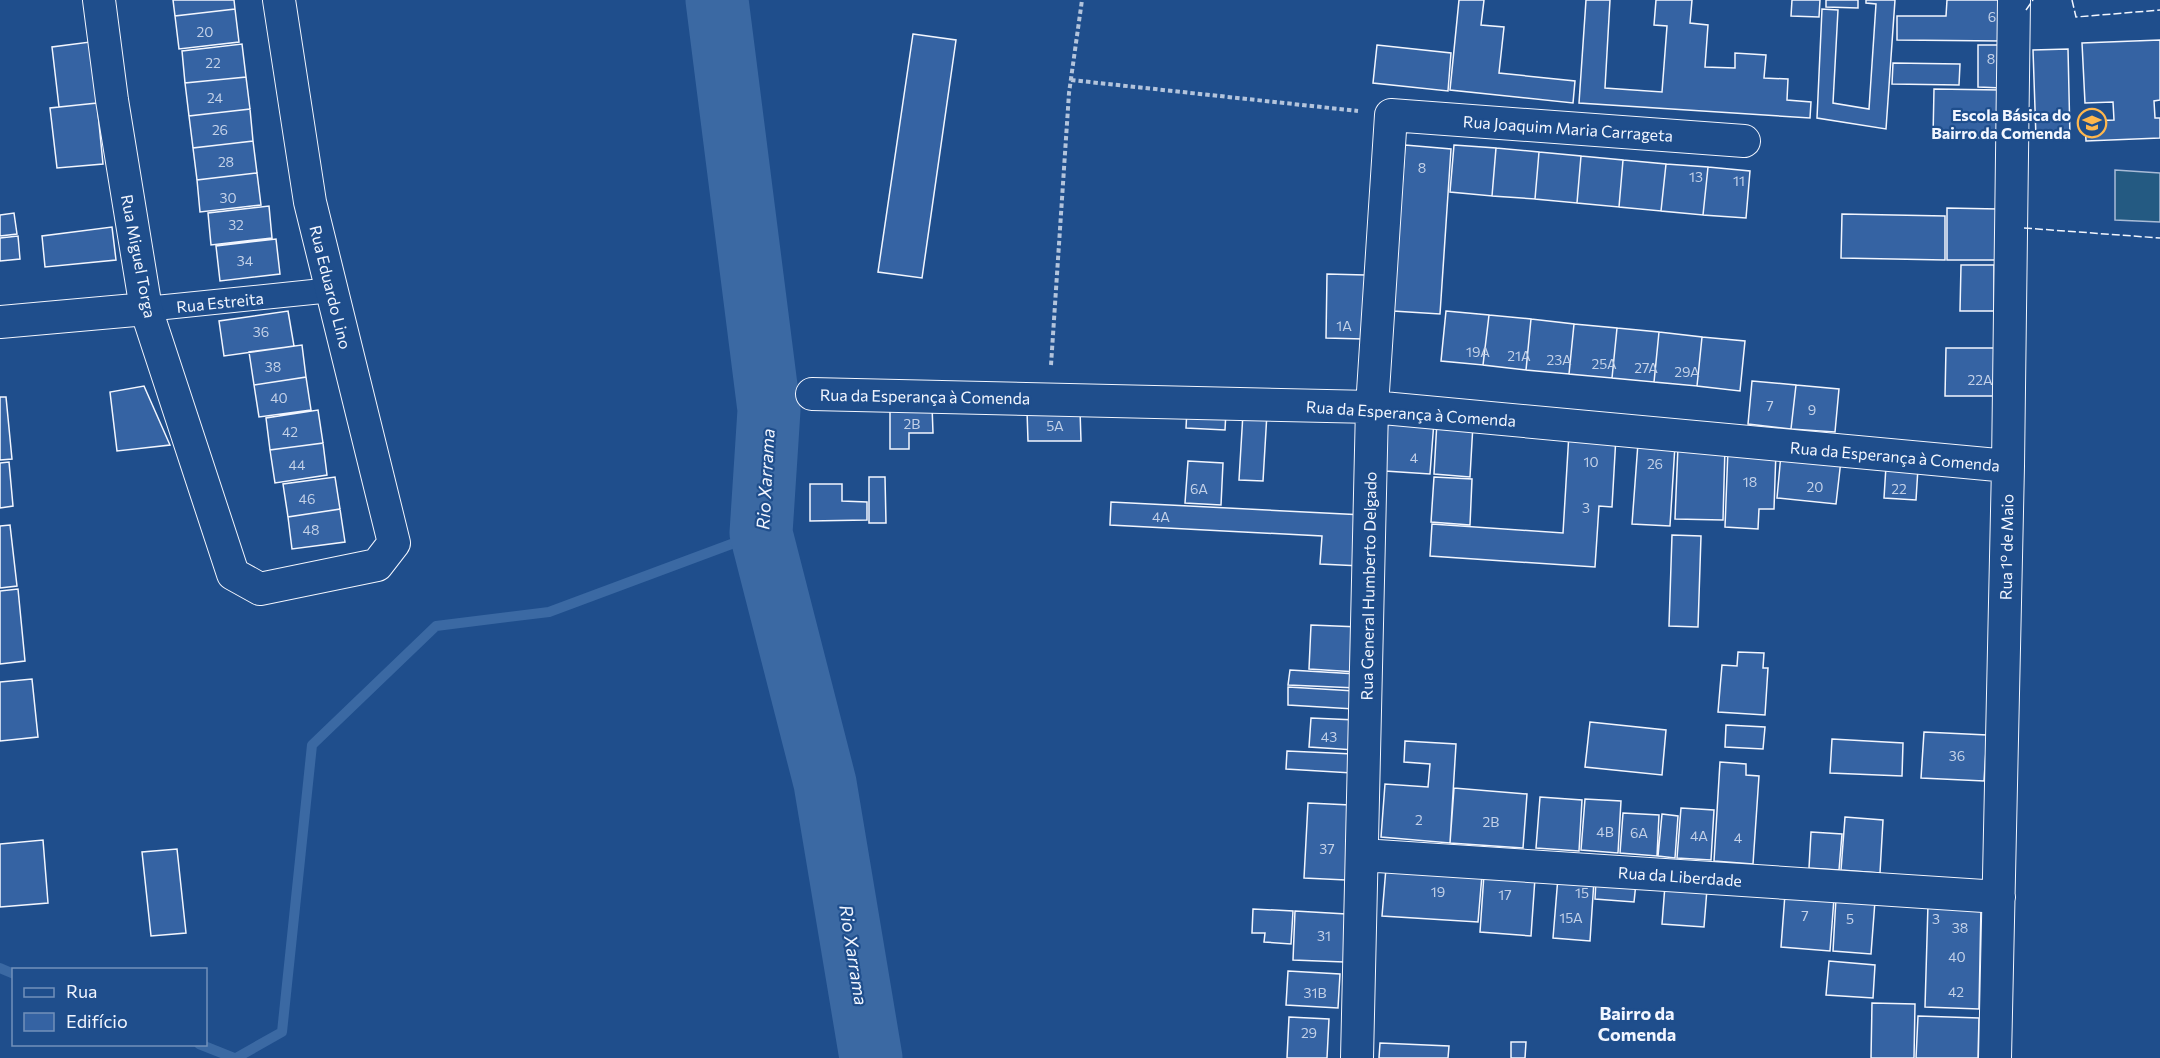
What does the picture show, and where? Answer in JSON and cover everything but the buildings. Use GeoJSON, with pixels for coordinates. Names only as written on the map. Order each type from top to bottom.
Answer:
{"type":"FeatureCollection","features":[{"type":"Feature","properties":{"kind":"street","name":"Rua Miguel Torga"},"geometry":{"type":"LineString","coordinates":[[99,0],[112,100],[146,309],[234,574]]}},
{"type":"Feature","properties":{"kind":"street","name":"Rua Eduardo Lino"},"geometry":{"type":"LineString","coordinates":[[234,574],[260,589],[377,565],[394,543],[310,202],[279,0]]}},
{"type":"Feature","properties":{"kind":"street","name":"Rua 1º de Maio"},"geometry":{"type":"LineString","coordinates":[[1995,1058],[2008,466],[2013,0]]}},
{"type":"Feature","properties":{"kind":"street","name":"Rua Joaquim Maria Carrageta"},"geometry":{"type":"LineString","coordinates":[[1391,115],[1744,141]]}},
{"type":"Feature","properties":{"kind":"street","name":"Rua General Humberto Delgado"},"geometry":{"type":"LineString","coordinates":[[1357,1058],[1371,407],[1391,115]]}},
{"type":"Feature","properties":{"kind":"street","name":"Rua Estreita"},"geometry":{"type":"LineString","coordinates":[[0,322],[332,290]]}},
{"type":"Feature","properties":{"kind":"street","name":"Rua da Esperança à Comenda"},"geometry":{"type":"LineString","coordinates":[[812,394],[1371,407],[2008,466]]}},
{"type":"Feature","properties":{"kind":"street","name":"Rua da Liberdade"},"geometry":{"type":"LineString","coordinates":[[1362,855],[1999,897]]}},
{"type":"Feature","properties":{"kind":"path"},"geometry":{"type":"LineString","coordinates":[[1049,399],[1071,80],[1082,0]]}},
{"type":"Feature","properties":{"kind":"path"},"geometry":{"type":"LineString","coordinates":[[1071,80],[1391,115]]}},
{"type":"Feature","properties":{"kind":"shaded area"},"geometry":{"type":"Polygon","coordinates":[[[2115,170],[2160,173],[2160,222],[2115,220],[2115,170]]]}},
{"type":"Feature","properties":{"kind":"waterway","name":"Rio Xarrama"},"geometry":{"type":"LineString","coordinates":[[717,0],[769,410],[761,533],[825,783],[871,1058]]}},
{"type":"Feature","properties":{"kind":"waterway"},"geometry":{"type":"LineString","coordinates":[[236,1058],[282,1032],[312,745],[436,626],[549,612],[761,533]]}},
{"type":"Feature","properties":{"kind":"waterway"},"geometry":{"type":"LineString","coordinates":[[0,968],[12,973]]}},
{"type":"Feature","properties":{"kind":"waterway"},"geometry":{"type":"LineString","coordinates":[[204,1046],[234,1058]]}},
{"type":"Feature","properties":{"kind":"fence"},"geometry":{"type":"LineString","coordinates":[[2026,10],[2033,0]]}},
{"type":"Feature","properties":{"kind":"fence"},"geometry":{"type":"LineString","coordinates":[[2072,0],[2076,17],[2160,10]]}},
{"type":"Feature","properties":{"kind":"fence"},"geometry":{"type":"LineString","coordinates":[[2024,228],[2160,238]]}},
{"type":"Feature","properties":{"kind":"place","name":"Escola Básica do Bairro da Comenda"},"geometry":{"type":"Point","coordinates":[2092,123]}},
{"type":"Feature","properties":{"kind":"district","name":"Bairro da Comenda"},"geometry":{"type":"Point","coordinates":[1637,1023]}}]}
